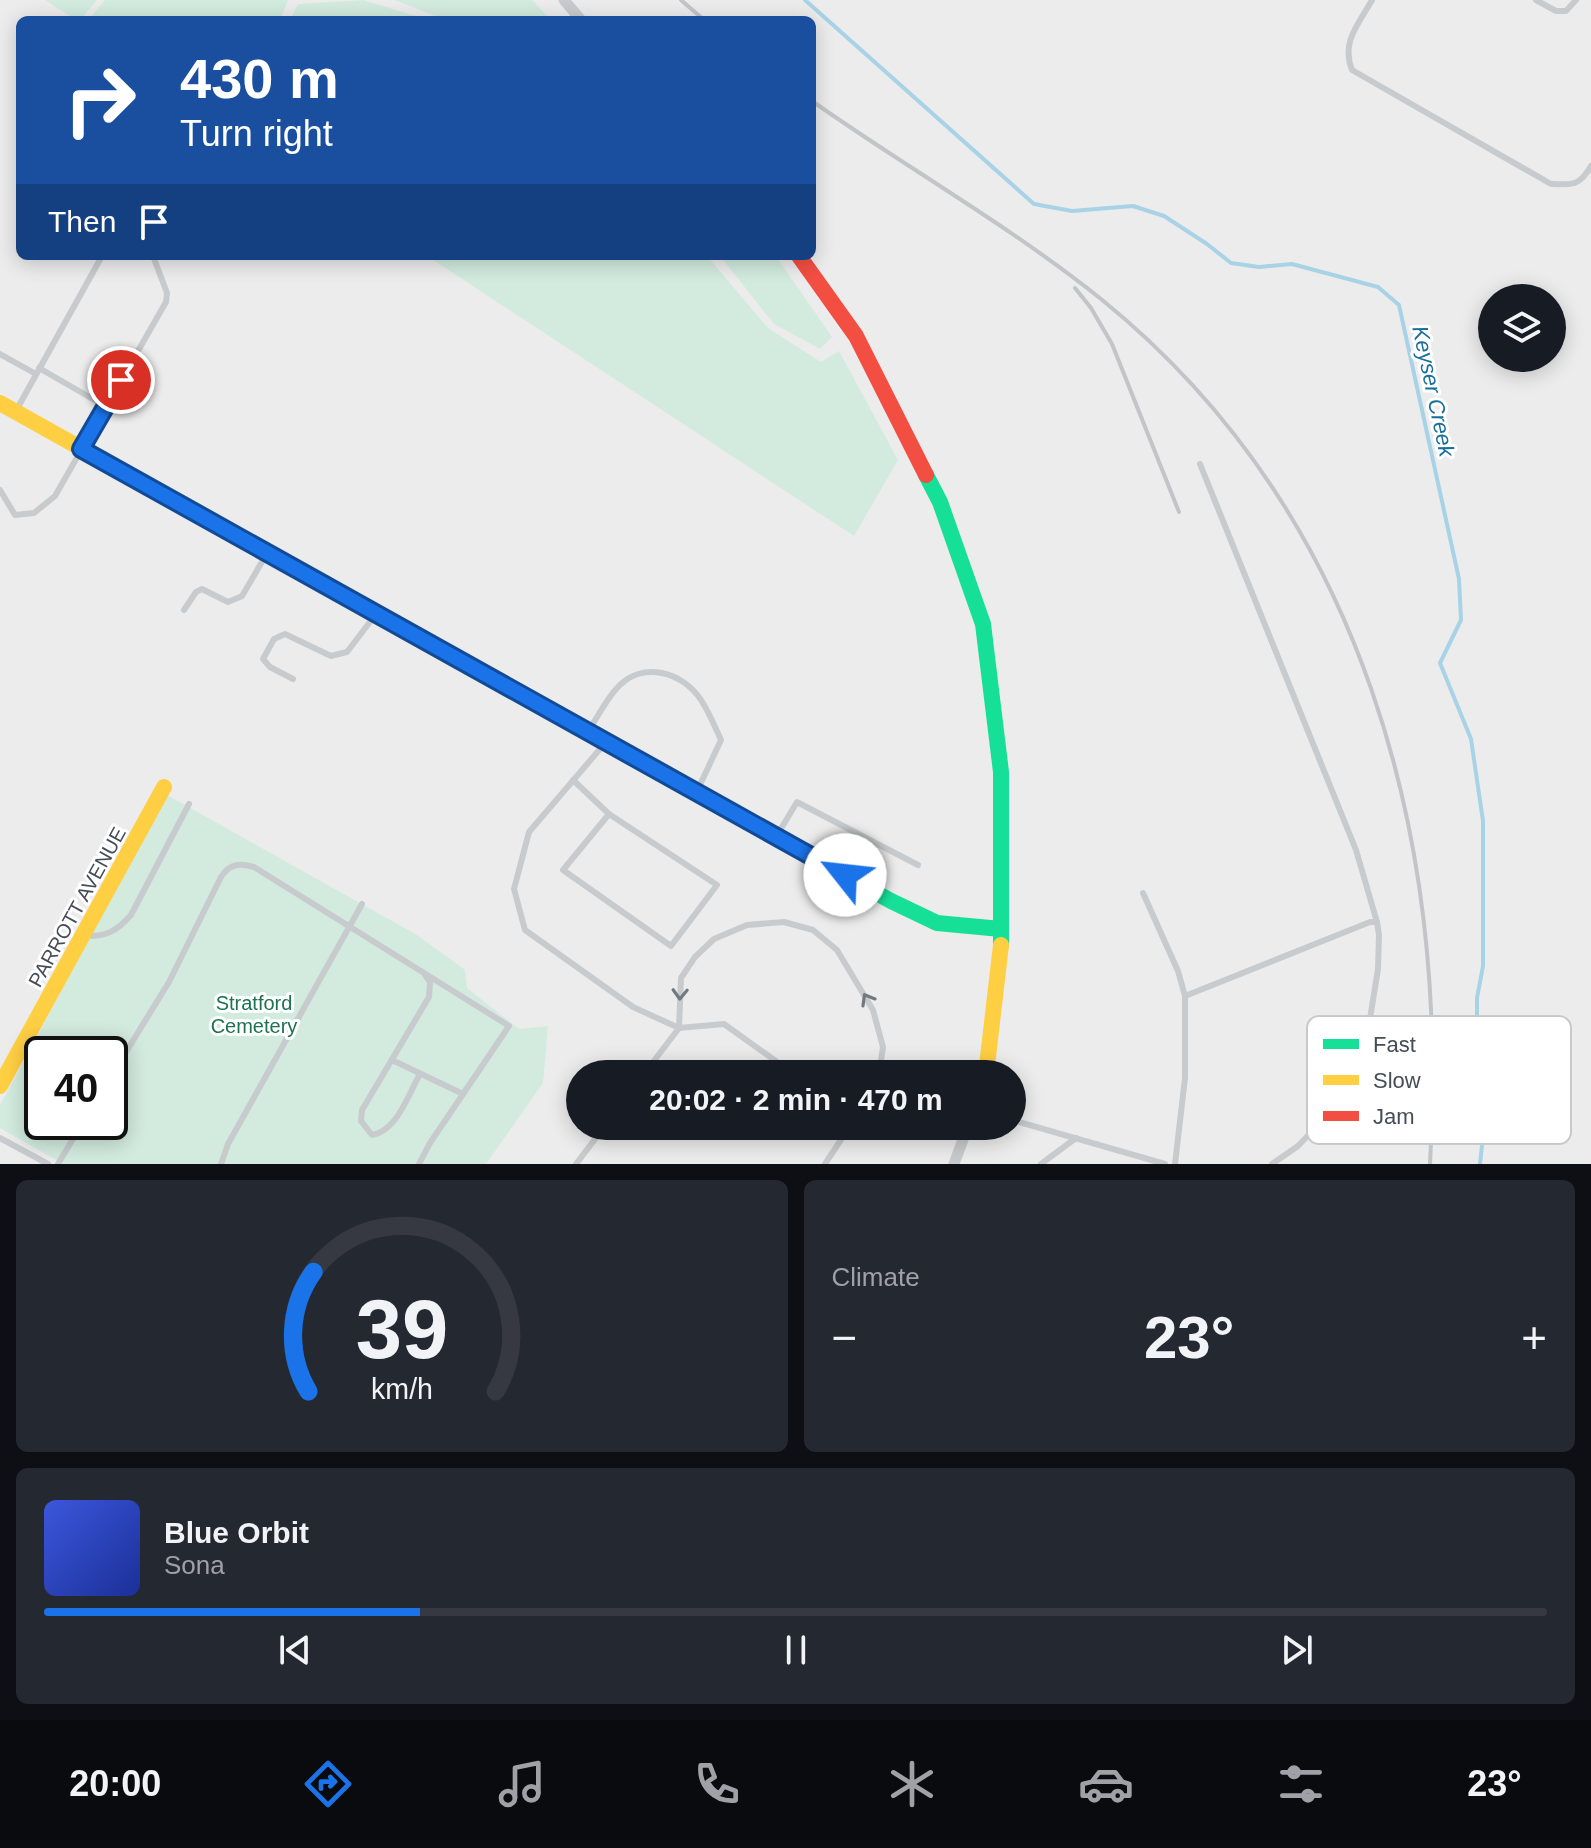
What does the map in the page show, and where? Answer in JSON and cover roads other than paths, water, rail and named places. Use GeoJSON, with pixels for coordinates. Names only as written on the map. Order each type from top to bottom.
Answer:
{"type":"FeatureCollection","features":[{"type":"Feature","properties":{"kind":"street"},"geometry":{"type":"LineString","coordinates":[[564,0],[578,16]]}},
{"type":"Feature","properties":{"kind":"street"},"geometry":{"type":"LineString","coordinates":[[802,260],[856,336],[940,502],[983,624],[1001,772],[1001,929],[987,1060]]}},
{"type":"Feature","properties":{"kind":"street"},"geometry":{"type":"LineString","coordinates":[[0,403],[891,901],[937,923],[1001,929]]}},
{"type":"Feature","properties":{"kind":"street","name":"PARROTT AVENUE"},"geometry":{"type":"LineString","coordinates":[[0,1086],[164,787]]}},
{"type":"Feature","properties":{"kind":"street"},"geometry":{"type":"LineString","coordinates":[[954,1164],[963,1140]]}},
{"type":"Feature","properties":{"kind":"lane"},"geometry":{"type":"LineString","coordinates":[[1372,0],[1349,39],[1347,56],[1352,70],[1551,184],[1571,185],[1585,178],[1591,166]]}},
{"type":"Feature","properties":{"kind":"lane"},"geometry":{"type":"LineString","coordinates":[[1536,0],[1556,11],[1566,11],[1576,0]]}},
{"type":"Feature","properties":{"kind":"lane"},"geometry":{"type":"LineString","coordinates":[[15,412],[100,260]]}},
{"type":"Feature","properties":{"kind":"lane"},"geometry":{"type":"LineString","coordinates":[[0,490],[15,515],[34,513],[55,496],[166,302],[167,293],[155,260]]}},
{"type":"Feature","properties":{"kind":"lane"},"geometry":{"type":"LineString","coordinates":[[0,354],[105,406]]}},
{"type":"Feature","properties":{"kind":"lane"},"geometry":{"type":"LineString","coordinates":[[1200,464],[1356,850],[1379,935],[1378,969],[1370,1016]]}},
{"type":"Feature","properties":{"kind":"lane"},"geometry":{"type":"LineString","coordinates":[[184,610],[196,592],[202,589],[228,602],[242,596],[267,553]]}},
{"type":"Feature","properties":{"kind":"lane"},"geometry":{"type":"LineString","coordinates":[[293,679],[270,667],[263,659],[274,639],[285,634],[331,656],[347,652],[376,614]]}},
{"type":"Feature","properties":{"kind":"lane"},"geometry":{"type":"LineString","coordinates":[[588,732],[619,686],[646,670],[665,673],[686,682],[701,700],[721,740],[696,792]]}},
{"type":"Feature","properties":{"kind":"lane"},"geometry":{"type":"LineString","coordinates":[[606,742],[529,832],[514,889],[525,930],[633,1007],[679,1028],[724,1024],[774,1060]]}},
{"type":"Feature","properties":{"kind":"lane"},"geometry":{"type":"LineString","coordinates":[[573,780],[609,814],[717,885],[671,946],[563,870],[609,814]]}},
{"type":"Feature","properties":{"kind":"lane"},"geometry":{"type":"LineString","coordinates":[[776,837],[797,802],[918,865]]}},
{"type":"Feature","properties":{"kind":"lane"},"geometry":{"type":"LineString","coordinates":[[84,936],[109,934],[131,915],[189,804]]}},
{"type":"Feature","properties":{"kind":"lane"},"geometry":{"type":"LineString","coordinates":[[128,1049],[169,982],[226,869],[240,863],[254,867],[509,1026],[419,1164]]}},
{"type":"Feature","properties":{"kind":"lane"},"geometry":{"type":"LineString","coordinates":[[1143,893],[1178,971],[1185,996],[1185,1078],[1175,1164]]}},
{"type":"Feature","properties":{"kind":"lane"},"geometry":{"type":"LineString","coordinates":[[221,1164],[228,1144],[362,904]]}},
{"type":"Feature","properties":{"kind":"lane"},"geometry":{"type":"LineString","coordinates":[[655,1060],[679,1028],[681,978],[695,957],[714,939],[747,925],[784,922],[813,930],[837,950],[873,1010],[883,1047],[881,1060]]}},
{"type":"Feature","properties":{"kind":"lane"},"geometry":{"type":"LineString","coordinates":[[1185,996],[1370,922],[1377,922]]}},
{"type":"Feature","properties":{"kind":"lane"},"geometry":{"type":"LineString","coordinates":[[420,1074],[391,1126],[382,1133],[372,1135],[361,1121],[362,1110],[429,997],[430,982],[423,972]]}},
{"type":"Feature","properties":{"kind":"lane"},"geometry":{"type":"LineString","coordinates":[[392,1060],[463,1094]]}},
{"type":"Feature","properties":{"kind":"lane"},"geometry":{"type":"LineString","coordinates":[[1026,1124],[1165,1164]]}},
{"type":"Feature","properties":{"kind":"lane"},"geometry":{"type":"LineString","coordinates":[[1272,1164],[1307,1137]]}},
{"type":"Feature","properties":{"kind":"lane"},"geometry":{"type":"LineString","coordinates":[[0,1138],[48,1164]]}},
{"type":"Feature","properties":{"kind":"lane"},"geometry":{"type":"LineString","coordinates":[[1041,1164],[1076,1138]]}},
{"type":"Feature","properties":{"kind":"lane"},"geometry":{"type":"LineString","coordinates":[[58,1164],[72,1140]]}},
{"type":"Feature","properties":{"kind":"lane"},"geometry":{"type":"LineString","coordinates":[[576,1164],[594,1140]]}},
{"type":"Feature","properties":{"kind":"lane"},"geometry":{"type":"LineString","coordinates":[[825,1164],[841,1140]]}},
{"type":"Feature","properties":{"kind":"waterway","name":"Keyser Creek"},"geometry":{"type":"LineString","coordinates":[[805,0],[1034,204],[1072,211],[1133,206],[1164,216],[1231,263],[1259,267],[1292,264],[1378,287],[1399,305],[1459,579],[1461,620],[1440,663],[1471,739],[1483,821],[1483,966],[1477,1016]]}},
{"type":"Feature","properties":{"kind":"waterway","name":"Keyser Creek"},"geometry":{"type":"LineString","coordinates":[[1480,1164],[1482,1144]]}},
{"type":"Feature","properties":{"kind":"railway"},"geometry":{"type":"LineString","coordinates":[[681,0],[699,16]]}},
{"type":"Feature","properties":{"kind":"railway"},"geometry":{"type":"LineString","coordinates":[[816,104],[995,222],[1101,299],[1191,384],[1266,478],[1326,580],[1371,689],[1404,803],[1424,921],[1430,1016]]}},
{"type":"Feature","properties":{"kind":"railway"},"geometry":{"type":"LineString","coordinates":[[1075,288],[1112,344],[1179,512]]}},
{"type":"Feature","properties":{"kind":"railway"},"geometry":{"type":"LineString","coordinates":[[1430,1144],[1430,1164]]}},
{"type":"Feature","properties":{"kind":"park label","name":"Stratford Cemetery"},"geometry":{"type":"Point","coordinates":[254,1014]}}]}
